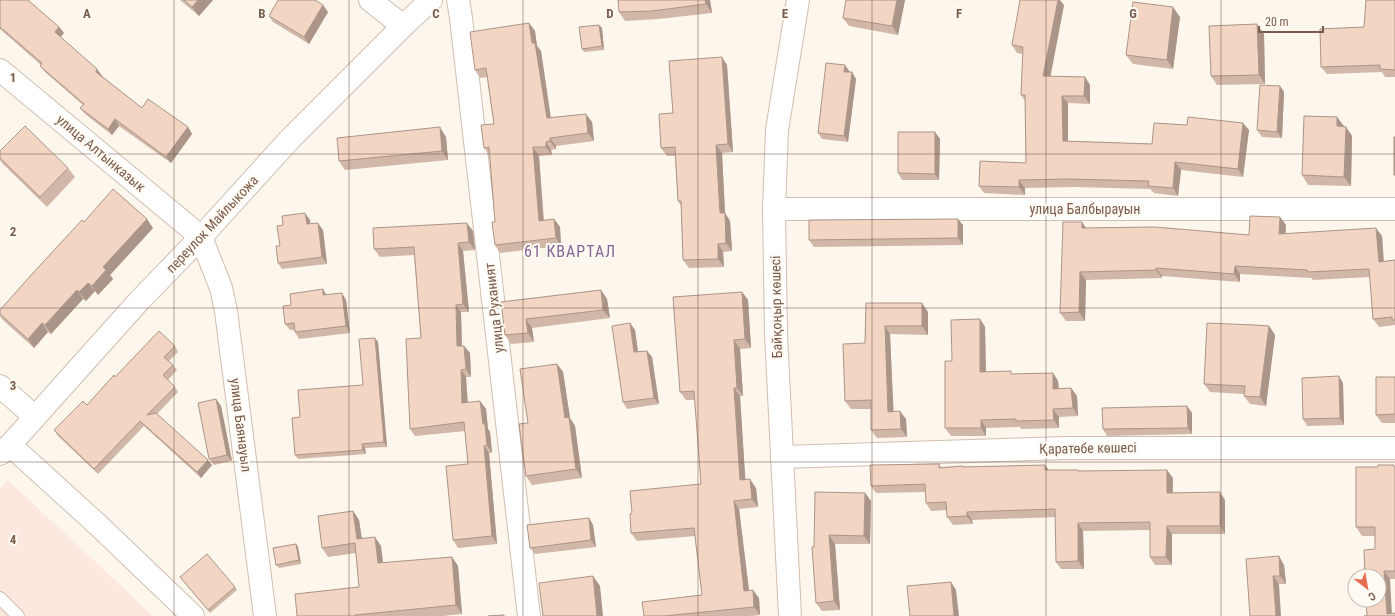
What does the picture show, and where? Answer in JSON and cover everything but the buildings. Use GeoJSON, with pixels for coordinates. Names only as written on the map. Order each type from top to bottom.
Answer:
{"type":"FeatureCollection","features":[{"type":"Feature","properties":{"kind":"street"},"geometry":{"type":"LineString","coordinates":[[370,0],[403,26]]}},
{"type":"Feature","properties":{"kind":"street","name":"переулок Майлыкожа"},"geometry":{"type":"LineString","coordinates":[[5,450],[139,302],[201,237],[291,138],[431,0]]}},
{"type":"Feature","properties":{"kind":"street","name":"улица Руханият"},"geometry":{"type":"LineString","coordinates":[[458,0],[479,168],[529,616]]}},
{"type":"Feature","properties":{"kind":"street","name":"Байқоңыр көшесі"},"geometry":{"type":"LineString","coordinates":[[790,616],[776,334],[774,209],[777,130],[798,0]]}},
{"type":"Feature","properties":{"kind":"street","name":"улица Алтынказык"},"geometry":{"type":"LineString","coordinates":[[0,70],[201,237]]}},
{"type":"Feature","properties":{"kind":"street","name":"улица Балбырауын"},"geometry":{"type":"LineString","coordinates":[[774,209],[1395,209]]}},
{"type":"Feature","properties":{"kind":"street","name":"улица Баянауыл"},"geometry":{"type":"LineString","coordinates":[[201,237],[220,288],[226,311],[265,616]]}},
{"type":"Feature","properties":{"kind":"street"},"geometry":{"type":"LineString","coordinates":[[0,386],[35,417]]}},
{"type":"Feature","properties":{"kind":"street","name":"Қаратөбе көшесі"},"geometry":{"type":"LineString","coordinates":[[782,457],[1066,448],[1395,448]]}},
{"type":"Feature","properties":{"kind":"street"},"geometry":{"type":"LineString","coordinates":[[5,450],[98,525],[193,616]]}},
{"type":"Feature","properties":{"kind":"lane"},"geometry":{"type":"LineString","coordinates":[[0,598],[18,616]]}},
{"type":"Feature","properties":{"kind":"shaded area"},"geometry":{"type":"Polygon","coordinates":[[[8,480],[153,616],[0,616],[0,489],[8,480]]]}},
{"type":"Feature","properties":{"kind":"district","name":"61 КВАРТАЛ"},"geometry":{"type":"Point","coordinates":[570,251]}}]}
